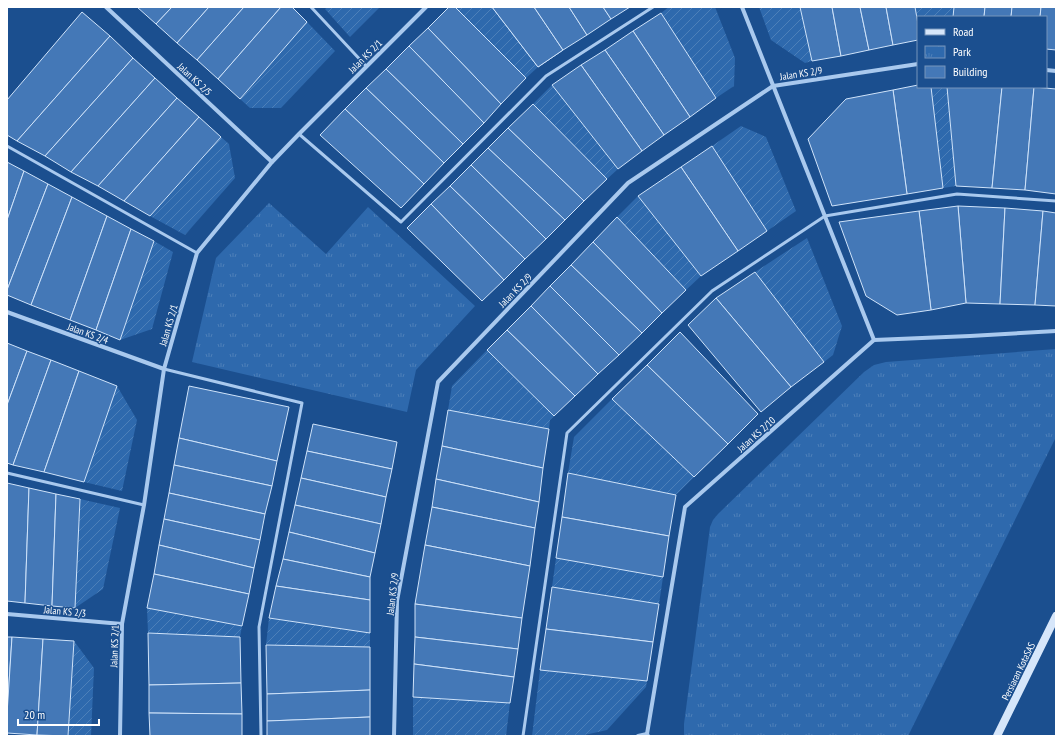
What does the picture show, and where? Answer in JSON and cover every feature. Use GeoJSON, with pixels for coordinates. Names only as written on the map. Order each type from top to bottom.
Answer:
{"type":"FeatureCollection","features":[{"type":"Feature","properties":{"kind":"main road","name":"Persiaran KotaSAS"},"geometry":{"type":"LineString","coordinates":[[997,736],[1056,616]]}},
{"type":"Feature","properties":{"kind":"street","name":"Jalan KS 2/5"},"geometry":{"type":"LineString","coordinates":[[106,7],[272,162]]}},
{"type":"Feature","properties":{"kind":"street","name":"Jalan KS 2/1"},"geometry":{"type":"LineString","coordinates":[[120,736],[122,624],[144,505],[164,370],[196,253],[272,162],[426,7]]}},
{"type":"Feature","properties":{"kind":"street"},"geometry":{"type":"LineString","coordinates":[[742,7],[874,340],[1056,331]]}},
{"type":"Feature","properties":{"kind":"street","name":"Jalan KS 2/9"},"geometry":{"type":"LineString","coordinates":[[394,736],[397,601],[438,382],[628,183],[773,86],[917,64]]}},
{"type":"Feature","properties":{"kind":"street","name":"Jalan KS 2/4"},"geometry":{"type":"LineString","coordinates":[[7,312],[164,370]]}},
{"type":"Feature","properties":{"kind":"street","name":"Jalan KS 2/10"},"geometry":{"type":"LineString","coordinates":[[647,735],[686,507],[874,340]]}},
{"type":"Feature","properties":{"kind":"street","name":"Jalan KS 2/3"},"geometry":{"type":"LineString","coordinates":[[7,614],[122,624]]}},
{"type":"Feature","properties":{"kind":"street"},"geometry":{"type":"LineString","coordinates":[[638,736],[647,735]]}},
{"type":"Feature","properties":{"kind":"lane"},"geometry":{"type":"LineString","coordinates":[[311,7],[366,66]]}},
{"type":"Feature","properties":{"kind":"lane"},"geometry":{"type":"LineString","coordinates":[[299,134],[401,222],[546,76],[653,7]]}},
{"type":"Feature","properties":{"kind":"lane"},"geometry":{"type":"LineString","coordinates":[[7,146],[196,253]]}},
{"type":"Feature","properties":{"kind":"lane"},"geometry":{"type":"LineString","coordinates":[[524,736],[567,433],[712,291],[825,216],[957,194],[1056,201]]}},
{"type":"Feature","properties":{"kind":"lane"},"geometry":{"type":"LineString","coordinates":[[164,370],[302,403],[260,627],[261,736]]}},
{"type":"Feature","properties":{"kind":"lane"},"geometry":{"type":"LineString","coordinates":[[7,473],[144,505]]}},
{"type":"Feature","properties":{"kind":"green space"},"geometry":{"type":"Polygon","coordinates":[[[328,7],[380,7],[350,37],[325,9],[328,7]]]}},
{"type":"Feature","properties":{"kind":"green space"},"geometry":{"type":"Polygon","coordinates":[[[455,7],[492,7],[538,67],[526,78],[455,7]]]}},
{"type":"Feature","properties":{"kind":"green space"},"geometry":{"type":"Polygon","coordinates":[[[669,7],[715,7],[735,58],[734,86],[716,98],[661,13],[669,7]]]}},
{"type":"Feature","properties":{"kind":"green space"},"geometry":{"type":"Polygon","coordinates":[[[759,7],[800,7],[812,61],[805,63],[771,40],[759,7]]]}},
{"type":"Feature","properties":{"kind":"green space"},"geometry":{"type":"Polygon","coordinates":[[[915,7],[954,7],[953,16],[917,16],[917,18],[915,7]]]}},
{"type":"Feature","properties":{"kind":"green space"},"geometry":{"type":"Polygon","coordinates":[[[307,22],[335,51],[281,108],[250,108],[240,99],[307,22]]]}},
{"type":"Feature","properties":{"kind":"green space"},"geometry":{"type":"Polygon","coordinates":[[[552,85],[618,169],[607,179],[533,104],[552,85]]]}},
{"type":"Feature","properties":{"kind":"green space"},"geometry":{"type":"Polygon","coordinates":[[[931,88],[947,88],[956,186],[943,188],[931,88]]]}},
{"type":"Feature","properties":{"kind":"green space"},"geometry":{"type":"Polygon","coordinates":[[[741,126],[766,137],[796,211],[767,231],[712,146],[741,126]]]}},
{"type":"Feature","properties":{"kind":"green space"},"geometry":{"type":"Polygon","coordinates":[[[221,137],[229,144],[235,178],[185,235],[150,216],[221,137]]]}},
{"type":"Feature","properties":{"kind":"green space"},"geometry":{"type":"Polygon","coordinates":[[[638,196],[701,276],[686,290],[617,217],[638,196]]]}},
{"type":"Feature","properties":{"kind":"green space"},"geometry":{"type":"Polygon","coordinates":[[[269,203],[326,254],[368,207],[475,306],[416,370],[407,412],[192,362],[216,258],[269,203]]]}},
{"type":"Feature","properties":{"kind":"green space"},"geometry":{"type":"Polygon","coordinates":[[[807,238],[842,326],[833,355],[824,362],[755,272],[807,238]]]}},
{"type":"Feature","properties":{"kind":"green space"},"geometry":{"type":"Polygon","coordinates":[[[154,241],[173,252],[152,329],[120,340],[154,241]]]}},
{"type":"Feature","properties":{"kind":"green space"},"geometry":{"type":"Polygon","coordinates":[[[1056,349],[1056,437],[908,736],[684,736],[684,724],[710,527],[718,514],[864,372],[874,365],[886,362],[1056,349]]]}},
{"type":"Feature","properties":{"kind":"green space"},"geometry":{"type":"Polygon","coordinates":[[[487,350],[554,416],[550,420],[549,429],[448,410],[452,386],[487,350]]]}},
{"type":"Feature","properties":{"kind":"green space"},"geometry":{"type":"Polygon","coordinates":[[[117,386],[137,420],[122,491],[84,482],[117,386]]]}},
{"type":"Feature","properties":{"kind":"green space"},"geometry":{"type":"Polygon","coordinates":[[[612,399],[694,477],[676,495],[568,473],[574,437],[612,399]]]}},
{"type":"Feature","properties":{"kind":"green space"},"geometry":{"type":"Polygon","coordinates":[[[80,499],[120,508],[103,589],[75,608],[80,499]]]}},
{"type":"Feature","properties":{"kind":"green space"},"geometry":{"type":"Polygon","coordinates":[[[556,558],[663,577],[659,604],[552,587],[556,558]]]}},
{"type":"Feature","properties":{"kind":"green space"},"geometry":{"type":"Polygon","coordinates":[[[147,608],[242,626],[240,637],[148,633],[147,608]]]}},
{"type":"Feature","properties":{"kind":"green space"},"geometry":{"type":"Polygon","coordinates":[[[269,618],[370,633],[370,647],[266,645],[269,618]]]}},
{"type":"Feature","properties":{"kind":"green space"},"geometry":{"type":"Polygon","coordinates":[[[74,641],[94,668],[91,736],[68,736],[74,641]]]}},
{"type":"Feature","properties":{"kind":"green space"},"geometry":{"type":"Polygon","coordinates":[[[540,670],[647,681],[646,687],[607,730],[580,736],[532,736],[540,670]]]}},
{"type":"Feature","properties":{"kind":"green space"},"geometry":{"type":"Polygon","coordinates":[[[413,697],[510,703],[506,736],[413,736],[413,697]]]}},
{"type":"Feature","properties":{"kind":"building"},"geometry":{"type":"Polygon","coordinates":[[[137,7],[172,7],[156,24],[137,7]]]}},
{"type":"Feature","properties":{"kind":"building"},"geometry":{"type":"Polygon","coordinates":[[[172,7],[209,7],[177,43],[156,24],[172,7]]]}},
{"type":"Feature","properties":{"kind":"building"},"geometry":{"type":"Polygon","coordinates":[[[209,7],[244,7],[197,60],[177,43],[209,7]]]}},
{"type":"Feature","properties":{"kind":"building"},"geometry":{"type":"Polygon","coordinates":[[[244,7],[281,7],[218,79],[197,60],[244,7]]]}},
{"type":"Feature","properties":{"kind":"building"},"geometry":{"type":"Polygon","coordinates":[[[281,7],[292,7],[307,22],[240,99],[218,79],[281,7]]]}},
{"type":"Feature","properties":{"kind":"building"},"geometry":{"type":"Polygon","coordinates":[[[449,7],[455,7],[526,78],[501,104],[428,28],[449,7]]]}},
{"type":"Feature","properties":{"kind":"building"},"geometry":{"type":"Polygon","coordinates":[[[492,7],[534,7],[563,50],[538,67],[492,7]]]}},
{"type":"Feature","properties":{"kind":"building"},"geometry":{"type":"Polygon","coordinates":[[[492,7],[534,7],[563,50],[538,67],[492,7]]]}},
{"type":"Feature","properties":{"kind":"building"},"geometry":{"type":"Polygon","coordinates":[[[534,7],[569,7],[587,35],[563,50],[534,7]]]}},
{"type":"Feature","properties":{"kind":"building"},"geometry":{"type":"Polygon","coordinates":[[[569,7],[603,7],[611,19],[587,35],[569,7]]]}},
{"type":"Feature","properties":{"kind":"building"},"geometry":{"type":"Polygon","coordinates":[[[603,7],[630,7],[611,19],[603,7]]]}},
{"type":"Feature","properties":{"kind":"building"},"geometry":{"type":"Polygon","coordinates":[[[800,7],[832,7],[841,56],[812,61],[800,7]]]}},
{"type":"Feature","properties":{"kind":"building"},"geometry":{"type":"Polygon","coordinates":[[[832,7],[860,7],[869,50],[841,56],[832,7]]]}},
{"type":"Feature","properties":{"kind":"building"},"geometry":{"type":"Polygon","coordinates":[[[860,7],[886,7],[893,45],[869,50],[860,7]]]}},
{"type":"Feature","properties":{"kind":"building"},"geometry":{"type":"Polygon","coordinates":[[[886,7],[915,7],[917,18],[917,40],[893,45],[886,7]]]}},
{"type":"Feature","properties":{"kind":"building"},"geometry":{"type":"Polygon","coordinates":[[[954,7],[985,7],[984,16],[953,16],[954,7]]]}},
{"type":"Feature","properties":{"kind":"building"},"geometry":{"type":"Polygon","coordinates":[[[985,7],[1012,7],[1011,16],[984,16],[985,7]]]}},
{"type":"Feature","properties":{"kind":"building"},"geometry":{"type":"Polygon","coordinates":[[[1012,7],[1041,7],[1040,16],[1011,16],[1012,7]]]}},
{"type":"Feature","properties":{"kind":"building"},"geometry":{"type":"Polygon","coordinates":[[[1041,7],[1056,7],[1056,50],[1047,49],[1047,16],[1040,16],[1041,7]]]}},
{"type":"Feature","properties":{"kind":"building"},"geometry":{"type":"Polygon","coordinates":[[[82,12],[110,36],[17,141],[7,135],[7,100],[82,12]]]}},
{"type":"Feature","properties":{"kind":"building"},"geometry":{"type":"Polygon","coordinates":[[[661,13],[716,98],[690,117],[633,31],[661,13]]]}},
{"type":"Feature","properties":{"kind":"building"},"geometry":{"type":"Polygon","coordinates":[[[428,28],[501,104],[484,123],[409,46],[428,28]]]}},
{"type":"Feature","properties":{"kind":"building"},"geometry":{"type":"Polygon","coordinates":[[[633,31],[690,117],[664,135],[605,50],[633,31]]]}},
{"type":"Feature","properties":{"kind":"building"},"geometry":{"type":"Polygon","coordinates":[[[110,36],[133,58],[45,156],[17,141],[110,36]]]}},
{"type":"Feature","properties":{"kind":"building"},"geometry":{"type":"Polygon","coordinates":[[[409,46],[484,123],[463,144],[386,69],[409,46]]]}},
{"type":"Feature","properties":{"kind":"building"},"geometry":{"type":"Polygon","coordinates":[[[605,50],[664,135],[642,151],[581,65],[605,50]]]}},
{"type":"Feature","properties":{"kind":"building"},"geometry":{"type":"Polygon","coordinates":[[[133,58],[155,78],[71,172],[45,156],[133,58]]]}},
{"type":"Feature","properties":{"kind":"building"},"geometry":{"type":"Polygon","coordinates":[[[581,65],[642,151],[618,169],[552,85],[581,65]]]}},
{"type":"Feature","properties":{"kind":"building"},"geometry":{"type":"Polygon","coordinates":[[[386,69],[463,144],[444,163],[366,88],[386,69]]]}},
{"type":"Feature","properties":{"kind":"building"},"geometry":{"type":"Polygon","coordinates":[[[155,78],[177,98],[98,186],[71,172],[155,78]]]}},
{"type":"Feature","properties":{"kind":"building"},"geometry":{"type":"Polygon","coordinates":[[[917,85],[917,88],[931,88],[943,188],[907,194],[893,90],[917,85]]]}},
{"type":"Feature","properties":{"kind":"building"},"geometry":{"type":"Polygon","coordinates":[[[366,88],[444,163],[424,184],[345,109],[366,88]]]}},
{"type":"Feature","properties":{"kind":"building"},"geometry":{"type":"Polygon","coordinates":[[[947,88],[1002,88],[992,188],[956,186],[947,88]]]}},
{"type":"Feature","properties":{"kind":"building"},"geometry":{"type":"Polygon","coordinates":[[[1002,88],[1034,88],[1025,190],[992,188],[1002,88]]]}},
{"type":"Feature","properties":{"kind":"building"},"geometry":{"type":"Polygon","coordinates":[[[1034,88],[1056,89],[1056,194],[1025,190],[1034,88]]]}},
{"type":"Feature","properties":{"kind":"building"},"geometry":{"type":"Polygon","coordinates":[[[893,90],[907,194],[832,206],[808,139],[846,99],[893,90]]]}},
{"type":"Feature","properties":{"kind":"building"},"geometry":{"type":"Polygon","coordinates":[[[177,98],[199,117],[124,201],[98,186],[177,98]]]}},
{"type":"Feature","properties":{"kind":"building"},"geometry":{"type":"Polygon","coordinates":[[[533,104],[607,179],[584,201],[508,128],[533,104]]]}},
{"type":"Feature","properties":{"kind":"building"},"geometry":{"type":"Polygon","coordinates":[[[345,109],[424,184],[401,208],[320,135],[345,109]]]}},
{"type":"Feature","properties":{"kind":"building"},"geometry":{"type":"Polygon","coordinates":[[[199,117],[221,137],[150,216],[124,201],[199,117]]]}},
{"type":"Feature","properties":{"kind":"building"},"geometry":{"type":"Polygon","coordinates":[[[508,128],[584,201],[565,220],[488,148],[508,128]]]}},
{"type":"Feature","properties":{"kind":"building"},"geometry":{"type":"Polygon","coordinates":[[[712,146],[767,231],[738,251],[681,167],[712,146]]]}},
{"type":"Feature","properties":{"kind":"building"},"geometry":{"type":"Polygon","coordinates":[[[488,148],[565,220],[546,239],[471,165],[488,148]]]}},
{"type":"Feature","properties":{"kind":"building"},"geometry":{"type":"Polygon","coordinates":[[[7,162],[24,171],[7,220],[7,162]]]}},
{"type":"Feature","properties":{"kind":"building"},"geometry":{"type":"Polygon","coordinates":[[[471,165],[546,239],[525,259],[450,186],[471,165]]]}},
{"type":"Feature","properties":{"kind":"building"},"geometry":{"type":"Polygon","coordinates":[[[681,167],[738,251],[701,276],[638,196],[681,167]]]}},
{"type":"Feature","properties":{"kind":"building"},"geometry":{"type":"Polygon","coordinates":[[[24,171],[48,184],[7,290],[7,220],[24,171]]]}},
{"type":"Feature","properties":{"kind":"building"},"geometry":{"type":"Polygon","coordinates":[[[48,184],[72,197],[31,305],[7,295],[7,290],[48,184]]]}},
{"type":"Feature","properties":{"kind":"building"},"geometry":{"type":"Polygon","coordinates":[[[450,186],[525,259],[504,280],[431,204],[450,186]]]}},
{"type":"Feature","properties":{"kind":"building"},"geometry":{"type":"Polygon","coordinates":[[[72,197],[107,216],[70,320],[31,305],[72,197]]]}},
{"type":"Feature","properties":{"kind":"building"},"geometry":{"type":"Polygon","coordinates":[[[431,204],[504,280],[482,301],[407,228],[431,204]]]}},
{"type":"Feature","properties":{"kind":"building"},"geometry":{"type":"Polygon","coordinates":[[[958,206],[1005,208],[1000,304],[966,303],[958,206]]]}},
{"type":"Feature","properties":{"kind":"building"},"geometry":{"type":"Polygon","coordinates":[[[958,206],[966,303],[931,310],[919,211],[958,206]]]}},
{"type":"Feature","properties":{"kind":"building"},"geometry":{"type":"Polygon","coordinates":[[[1005,208],[1043,211],[1035,305],[1000,304],[1005,208]]]}},
{"type":"Feature","properties":{"kind":"building"},"geometry":{"type":"Polygon","coordinates":[[[919,211],[931,310],[897,315],[866,296],[839,222],[919,211]]]}},
{"type":"Feature","properties":{"kind":"building"},"geometry":{"type":"Polygon","coordinates":[[[1043,211],[1056,213],[1056,306],[1035,305],[1043,211]]]}},
{"type":"Feature","properties":{"kind":"building"},"geometry":{"type":"Polygon","coordinates":[[[107,216],[131,229],[96,330],[70,320],[107,216]]]}},
{"type":"Feature","properties":{"kind":"building"},"geometry":{"type":"Polygon","coordinates":[[[617,217],[686,290],[662,313],[593,242],[617,217]]]}},
{"type":"Feature","properties":{"kind":"building"},"geometry":{"type":"Polygon","coordinates":[[[131,229],[154,241],[120,340],[96,330],[131,229]]]}},
{"type":"Feature","properties":{"kind":"building"},"geometry":{"type":"Polygon","coordinates":[[[593,242],[662,313],[642,333],[571,265],[593,242]]]}},
{"type":"Feature","properties":{"kind":"building"},"geometry":{"type":"Polygon","coordinates":[[[571,265],[642,333],[619,355],[550,286],[571,265]]]}},
{"type":"Feature","properties":{"kind":"building"},"geometry":{"type":"Polygon","coordinates":[[[755,272],[824,362],[791,387],[716,298],[755,272]]]}},
{"type":"Feature","properties":{"kind":"building"},"geometry":{"type":"Polygon","coordinates":[[[550,286],[619,355],[598,374],[531,306],[550,286]]]}},
{"type":"Feature","properties":{"kind":"building"},"geometry":{"type":"Polygon","coordinates":[[[716,298],[791,387],[761,412],[688,325],[716,298]]]}},
{"type":"Feature","properties":{"kind":"building"},"geometry":{"type":"Polygon","coordinates":[[[531,306],[598,374],[575,396],[507,330],[531,306]]]}},
{"type":"Feature","properties":{"kind":"building"},"geometry":{"type":"Polygon","coordinates":[[[507,330],[575,396],[554,416],[487,350],[507,330]]]}},
{"type":"Feature","properties":{"kind":"building"},"geometry":{"type":"Polygon","coordinates":[[[680,332],[758,414],[728,444],[647,365],[680,332]]]}},
{"type":"Feature","properties":{"kind":"building"},"geometry":{"type":"Polygon","coordinates":[[[7,343],[27,351],[7,405],[7,343]]]}},
{"type":"Feature","properties":{"kind":"building"},"geometry":{"type":"Polygon","coordinates":[[[27,351],[51,360],[13,465],[7,463],[7,405],[27,351]]]}},
{"type":"Feature","properties":{"kind":"building"},"geometry":{"type":"Polygon","coordinates":[[[51,360],[79,371],[44,472],[13,465],[51,360]]]}},
{"type":"Feature","properties":{"kind":"building"},"geometry":{"type":"Polygon","coordinates":[[[647,365],[728,444],[694,477],[612,399],[647,365]]]}},
{"type":"Feature","properties":{"kind":"building"},"geometry":{"type":"Polygon","coordinates":[[[79,371],[117,386],[84,482],[44,472],[79,371]]]}},
{"type":"Feature","properties":{"kind":"building"},"geometry":{"type":"Polygon","coordinates":[[[189,386],[289,407],[277,461],[179,438],[189,386]]]}},
{"type":"Feature","properties":{"kind":"building"},"geometry":{"type":"Polygon","coordinates":[[[448,410],[549,429],[543,468],[442,446],[448,410]]]}},
{"type":"Feature","properties":{"kind":"building"},"geometry":{"type":"Polygon","coordinates":[[[313,424],[397,442],[392,469],[307,451],[313,424]]]}},
{"type":"Feature","properties":{"kind":"building"},"geometry":{"type":"Polygon","coordinates":[[[179,438],[277,461],[272,486],[174,465],[179,438]]]}},
{"type":"Feature","properties":{"kind":"building"},"geometry":{"type":"Polygon","coordinates":[[[442,446],[543,468],[539,502],[436,479],[442,446]]]}},
{"type":"Feature","properties":{"kind":"building"},"geometry":{"type":"Polygon","coordinates":[[[307,451],[392,469],[386,497],[301,478],[307,451]]]}},
{"type":"Feature","properties":{"kind":"building"},"geometry":{"type":"Polygon","coordinates":[[[174,465],[272,486],[265,514],[169,493],[174,465]]]}},
{"type":"Feature","properties":{"kind":"building"},"geometry":{"type":"Polygon","coordinates":[[[568,473],[676,495],[669,536],[562,517],[568,473]]]}},
{"type":"Feature","properties":{"kind":"building"},"geometry":{"type":"Polygon","coordinates":[[[301,478],[386,497],[381,524],[295,505],[301,478]]]}},
{"type":"Feature","properties":{"kind":"building"},"geometry":{"type":"Polygon","coordinates":[[[436,479],[539,502],[535,528],[432,507],[436,479]]]}},
{"type":"Feature","properties":{"kind":"building"},"geometry":{"type":"Polygon","coordinates":[[[7,483],[29,488],[25,603],[7,601],[7,483]]]}},
{"type":"Feature","properties":{"kind":"building"},"geometry":{"type":"Polygon","coordinates":[[[29,488],[56,494],[52,606],[25,603],[29,488]]]}},
{"type":"Feature","properties":{"kind":"building"},"geometry":{"type":"Polygon","coordinates":[[[169,493],[265,514],[260,540],[164,519],[169,493]]]}},
{"type":"Feature","properties":{"kind":"building"},"geometry":{"type":"Polygon","coordinates":[[[56,494],[80,499],[75,608],[52,606],[56,494]]]}},
{"type":"Feature","properties":{"kind":"building"},"geometry":{"type":"Polygon","coordinates":[[[295,505],[381,524],[375,553],[289,532],[295,505]]]}},
{"type":"Feature","properties":{"kind":"building"},"geometry":{"type":"Polygon","coordinates":[[[432,507],[535,528],[530,566],[425,545],[432,507]]]}},
{"type":"Feature","properties":{"kind":"building"},"geometry":{"type":"Polygon","coordinates":[[[562,517],[669,536],[663,577],[556,558],[562,517]]]}},
{"type":"Feature","properties":{"kind":"building"},"geometry":{"type":"Polygon","coordinates":[[[164,519],[260,540],[254,568],[159,545],[164,519]]]}},
{"type":"Feature","properties":{"kind":"building"},"geometry":{"type":"Polygon","coordinates":[[[289,532],[375,553],[370,577],[283,559],[289,532]]]}},
{"type":"Feature","properties":{"kind":"building"},"geometry":{"type":"Polygon","coordinates":[[[159,545],[254,568],[249,594],[154,574],[159,545]]]}},
{"type":"Feature","properties":{"kind":"building"},"geometry":{"type":"Polygon","coordinates":[[[425,545],[530,566],[522,618],[415,604],[425,545]]]}},
{"type":"Feature","properties":{"kind":"building"},"geometry":{"type":"Polygon","coordinates":[[[283,559],[370,577],[370,600],[276,586],[283,559]]]}},
{"type":"Feature","properties":{"kind":"building"},"geometry":{"type":"Polygon","coordinates":[[[154,574],[249,594],[242,626],[147,608],[154,574]]]}},
{"type":"Feature","properties":{"kind":"building"},"geometry":{"type":"Polygon","coordinates":[[[276,586],[370,600],[370,633],[269,618],[276,586]]]}},
{"type":"Feature","properties":{"kind":"building"},"geometry":{"type":"Polygon","coordinates":[[[552,587],[659,604],[653,642],[546,629],[552,587]]]}},
{"type":"Feature","properties":{"kind":"building"},"geometry":{"type":"Polygon","coordinates":[[[415,604],[522,618],[518,649],[415,637],[415,604]]]}},
{"type":"Feature","properties":{"kind":"building"},"geometry":{"type":"Polygon","coordinates":[[[546,629],[653,642],[647,681],[540,670],[546,629]]]}},
{"type":"Feature","properties":{"kind":"building"},"geometry":{"type":"Polygon","coordinates":[[[148,633],[240,637],[241,683],[149,685],[148,633]]]}},
{"type":"Feature","properties":{"kind":"building"},"geometry":{"type":"Polygon","coordinates":[[[7,637],[12,637],[7,714],[7,637]]]}},
{"type":"Feature","properties":{"kind":"building"},"geometry":{"type":"Polygon","coordinates":[[[12,637],[43,639],[37,735],[7,733],[12,637]]]}},
{"type":"Feature","properties":{"kind":"building"},"geometry":{"type":"Polygon","coordinates":[[[415,637],[518,649],[514,677],[414,664],[415,637]]]}},
{"type":"Feature","properties":{"kind":"building"},"geometry":{"type":"Polygon","coordinates":[[[43,639],[74,641],[68,736],[37,735],[43,639]]]}},
{"type":"Feature","properties":{"kind":"building"},"geometry":{"type":"Polygon","coordinates":[[[266,645],[370,647],[370,690],[267,694],[266,645]]]}},
{"type":"Feature","properties":{"kind":"building"},"geometry":{"type":"Polygon","coordinates":[[[414,664],[514,677],[510,703],[413,697],[414,664]]]}},
{"type":"Feature","properties":{"kind":"building"},"geometry":{"type":"Polygon","coordinates":[[[241,683],[242,714],[149,713],[149,685],[241,683]]]}},
{"type":"Feature","properties":{"kind":"building"},"geometry":{"type":"Polygon","coordinates":[[[370,690],[370,717],[267,721],[267,694],[370,690]]]}},
{"type":"Feature","properties":{"kind":"building"},"geometry":{"type":"Polygon","coordinates":[[[149,713],[242,714],[242,736],[150,736],[149,713]]]}},
{"type":"Feature","properties":{"kind":"building"},"geometry":{"type":"Polygon","coordinates":[[[370,717],[370,736],[267,736],[267,721],[370,717]]]}}]}
